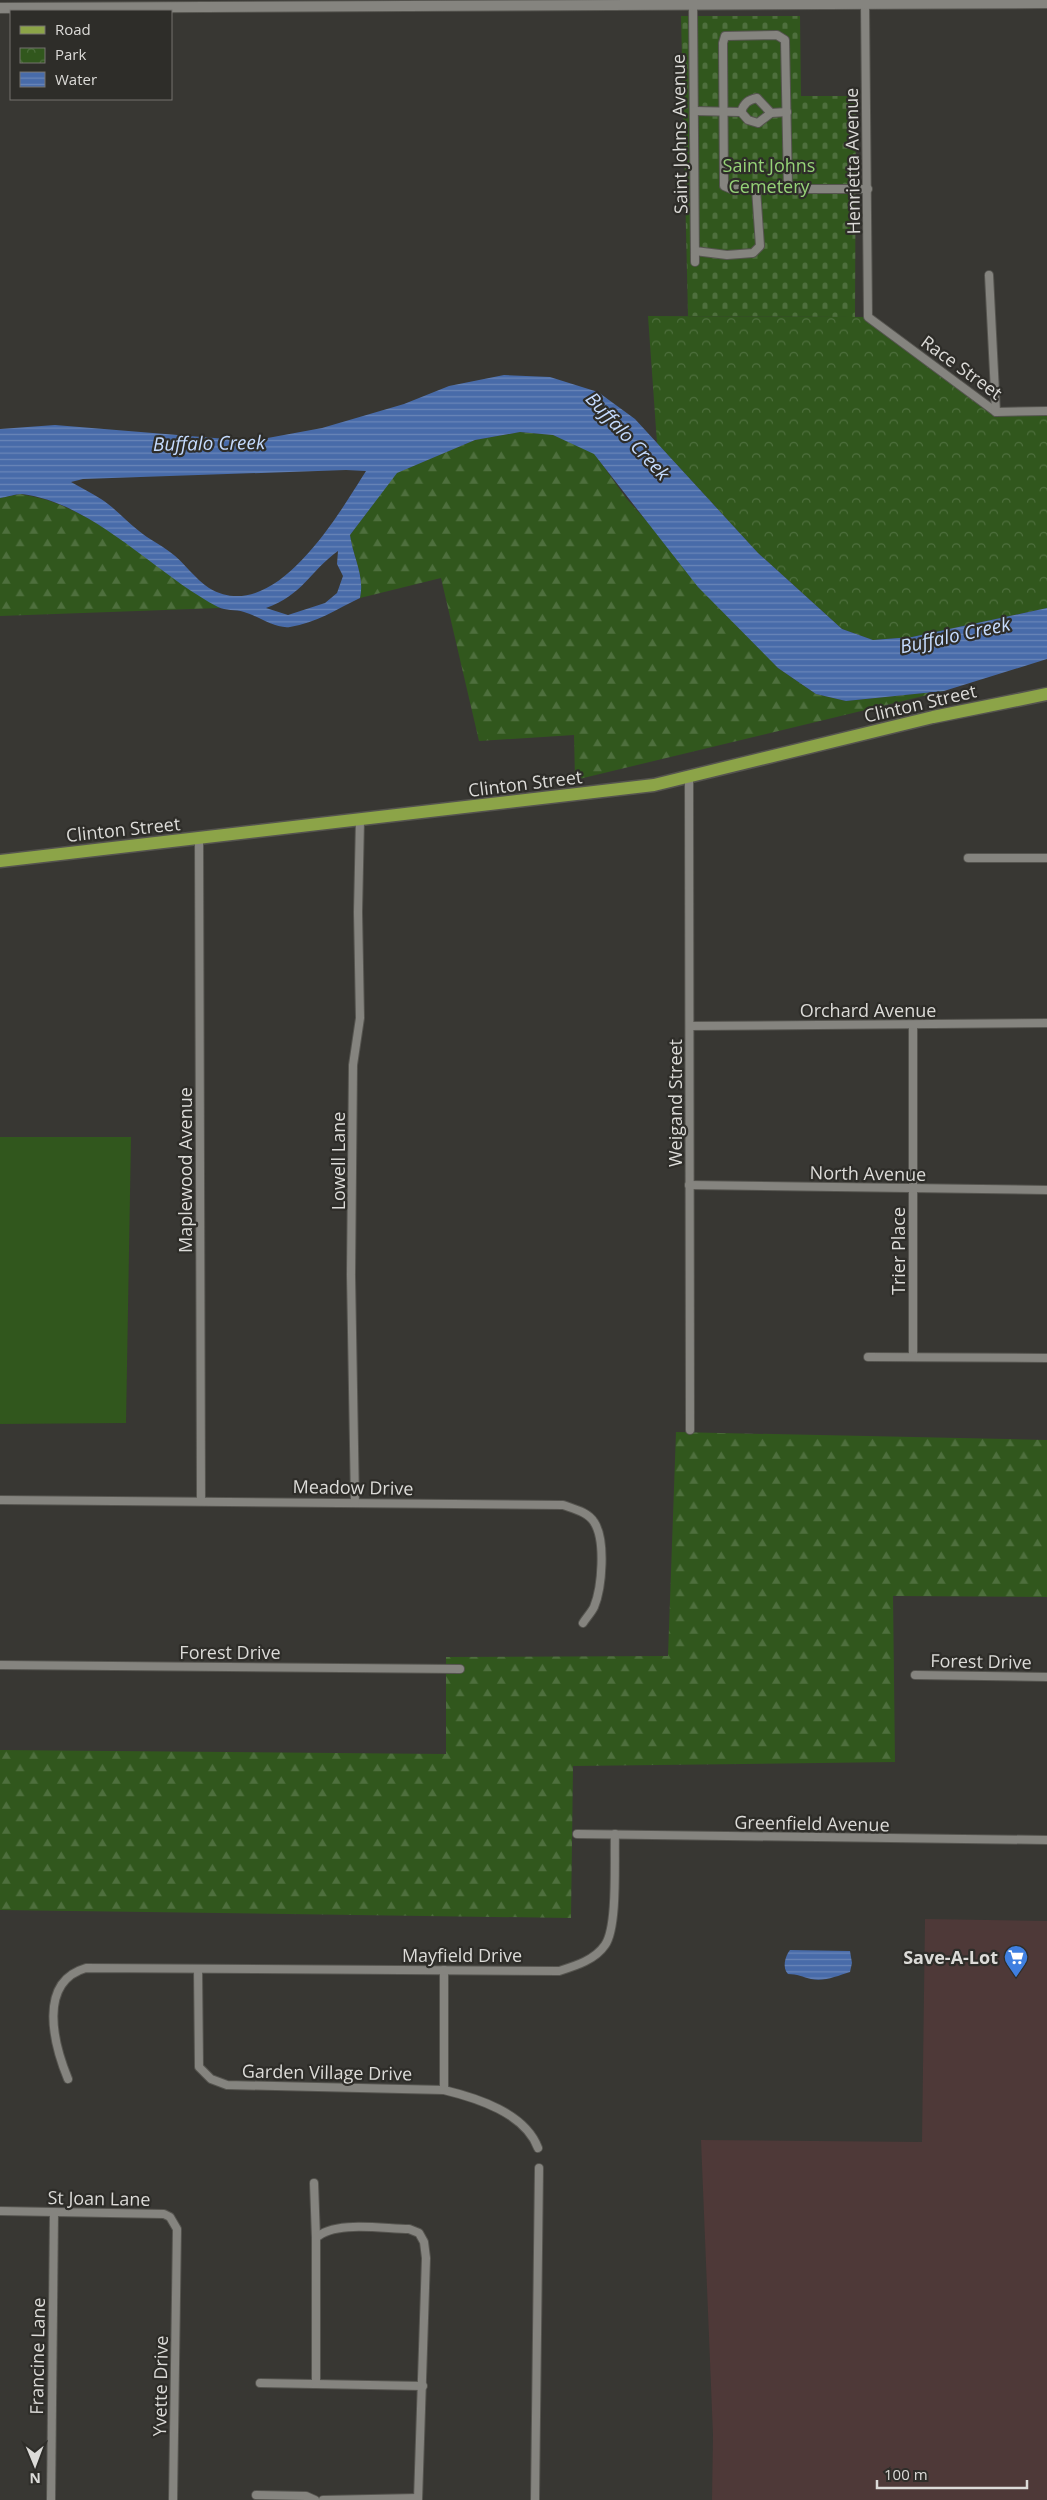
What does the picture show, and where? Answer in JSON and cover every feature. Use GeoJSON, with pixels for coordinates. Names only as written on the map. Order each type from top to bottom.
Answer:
{"type":"FeatureCollection","features":[{"type":"Feature","properties":{"kind":"main road","name":"Clinton Street"},"geometry":{"type":"LineString","coordinates":[[0,861],[654,785],[934,717],[1047,694]]}},
{"type":"Feature","properties":{"kind":"street"},"geometry":{"type":"LineString","coordinates":[[0,8],[1047,3]]}},
{"type":"Feature","properties":{"kind":"street","name":"Henrietta Avenue"},"geometry":{"type":"LineString","coordinates":[[865,4],[868,317]]}},
{"type":"Feature","properties":{"kind":"street","name":"Saint Johns Avenue"},"geometry":{"type":"LineString","coordinates":[[693,5],[695,262]]}},
{"type":"Feature","properties":{"kind":"street"},"geometry":{"type":"LineString","coordinates":[[788,189],[785,40],[776,35],[725,36],[723,43],[724,186],[731,189],[788,189],[868,189]]}},
{"type":"Feature","properties":{"kind":"street"},"geometry":{"type":"LineString","coordinates":[[741,112],[744,104],[757,98],[771,113]]}},
{"type":"Feature","properties":{"kind":"street"},"geometry":{"type":"LineString","coordinates":[[694,111],[741,112],[748,120],[758,123],[771,113],[787,112]]}},
{"type":"Feature","properties":{"kind":"street"},"geometry":{"type":"LineString","coordinates":[[695,251],[727,255],[753,253],[760,246],[756,189]]}},
{"type":"Feature","properties":{"kind":"street"},"geometry":{"type":"LineString","coordinates":[[989,274],[996,412]]}},
{"type":"Feature","properties":{"kind":"street","name":"Race Street"},"geometry":{"type":"LineString","coordinates":[[868,317],[996,412],[1047,411]]}},
{"type":"Feature","properties":{"kind":"street","name":"Weigand Street"},"geometry":{"type":"LineString","coordinates":[[689,776],[690,1430]]}},
{"type":"Feature","properties":{"kind":"street","name":"Lowell Lane"},"geometry":{"type":"LineString","coordinates":[[355,1503],[351,1276],[353,1065],[360,1018],[358,912],[360,820]]}},
{"type":"Feature","properties":{"kind":"street","name":"Maplewood Avenue"},"geometry":{"type":"LineString","coordinates":[[199,838],[201,1501]]}},
{"type":"Feature","properties":{"kind":"street"},"geometry":{"type":"LineString","coordinates":[[968,858],[1047,858]]}},
{"type":"Feature","properties":{"kind":"street","name":"Orchard Avenue"},"geometry":{"type":"LineString","coordinates":[[690,1026],[1047,1023]]}},
{"type":"Feature","properties":{"kind":"street","name":"Trier Place"},"geometry":{"type":"LineString","coordinates":[[913,1025],[913,1356]]}},
{"type":"Feature","properties":{"kind":"street","name":"North Avenue"},"geometry":{"type":"LineString","coordinates":[[689,1185],[1047,1190]]}},
{"type":"Feature","properties":{"kind":"street"},"geometry":{"type":"LineString","coordinates":[[868,1357],[1047,1358]]}},
{"type":"Feature","properties":{"kind":"street","name":"Meadow Drive"},"geometry":{"type":"LineString","coordinates":[[0,1500],[564,1505],[579,1510],[594,1522],[601,1550],[602,1574],[594,1607],[583,1623]]}},
{"type":"Feature","properties":{"kind":"street","name":"Forest Drive"},"geometry":{"type":"LineString","coordinates":[[0,1665],[460,1668]]}},
{"type":"Feature","properties":{"kind":"street","name":"Forest Drive"},"geometry":{"type":"LineString","coordinates":[[914,1675],[1047,1677]]}},
{"type":"Feature","properties":{"kind":"street","name":"Greenfield Avenue"},"geometry":{"type":"LineString","coordinates":[[577,1834],[1047,1840]]}},
{"type":"Feature","properties":{"kind":"street","name":"Mayfield Drive"},"geometry":{"type":"LineString","coordinates":[[68,2079],[57,2051],[55,1998],[67,1976],[86,1968],[559,1971],[578,1966],[596,1955],[606,1945],[611,1930],[615,1834]]}},
{"type":"Feature","properties":{"kind":"street","name":"Garden Village Drive"},"geometry":{"type":"LineString","coordinates":[[198,1968],[199,2067],[216,2082],[227,2085],[444,2090],[473,2097],[499,2110],[526,2127],[533,2135],[538,2148]]}},
{"type":"Feature","properties":{"kind":"street"},"geometry":{"type":"LineString","coordinates":[[444,1970],[444,2090]]}},
{"type":"Feature","properties":{"kind":"street"},"geometry":{"type":"LineString","coordinates":[[535,2500],[539,2168]]}},
{"type":"Feature","properties":{"kind":"street"},"geometry":{"type":"LineString","coordinates":[[314,2183],[316,2384]]}},
{"type":"Feature","properties":{"kind":"street","name":"St Joan Lane"},"geometry":{"type":"LineString","coordinates":[[0,2211],[164,2214],[170,2217],[177,2228],[176,2272]]}},
{"type":"Feature","properties":{"kind":"street","name":"Francine Lane"},"geometry":{"type":"LineString","coordinates":[[51,2500],[54,2212]]}},
{"type":"Feature","properties":{"kind":"street"},"geometry":{"type":"LineString","coordinates":[[316,2238],[323,2231],[335,2227],[409,2229],[419,2232],[424,2242],[426,2258],[418,2499],[323,2500]]}},
{"type":"Feature","properties":{"kind":"street","name":"Yvette Drive"},"geometry":{"type":"LineString","coordinates":[[173,2500],[176,2272]]}},
{"type":"Feature","properties":{"kind":"street"},"geometry":{"type":"LineString","coordinates":[[260,2383],[423,2386]]}},
{"type":"Feature","properties":{"kind":"street"},"geometry":{"type":"LineString","coordinates":[[256,2495],[306,2496],[315,2500]]}},
{"type":"Feature","properties":{"kind":"shaded area"},"geometry":{"type":"Polygon","coordinates":[[[925,1919],[1047,1921],[1047,2500],[712,2500],[713,2435],[701,2140],[922,2142],[925,1919]]]}},
{"type":"Feature","properties":{"kind":"green space","name":"Saint Johns Cemetery"},"geometry":{"type":"Polygon","coordinates":[[[681,16],[800,16],[801,96],[856,96],[855,317],[688,316],[681,16]]]}},
{"type":"Feature","properties":{"kind":"green space"},"geometry":{"type":"Polygon","coordinates":[[[648,316],[868,317],[996,412],[1047,411],[1047,608],[912,637],[873,640],[842,629],[758,553],[657,443],[648,316]]]}},
{"type":"Feature","properties":{"kind":"green space"},"geometry":{"type":"Polygon","coordinates":[[[520,432],[553,435],[594,453],[626,498],[778,668],[816,694],[846,701],[944,691],[575,780],[574,735],[479,741],[441,578],[360,598],[360,574],[350,535],[396,473],[475,440],[520,432]]]}},
{"type":"Feature","properties":{"kind":"green space"},"geometry":{"type":"Polygon","coordinates":[[[20,494],[54,502],[105,528],[220,608],[0,616],[0,498],[20,494]]]}},
{"type":"Feature","properties":{"kind":"green space"},"geometry":{"type":"Polygon","coordinates":[[[0,1137],[131,1137],[126,1423],[0,1424],[0,1137]]]}},
{"type":"Feature","properties":{"kind":"green space"},"geometry":{"type":"Polygon","coordinates":[[[676,1432],[1047,1440],[1047,1597],[893,1596],[895,1762],[573,1766],[571,1918],[0,1910],[0,1750],[446,1754],[446,1657],[668,1656],[676,1432]]]}},
{"type":"Feature","properties":{"kind":"water","name":"Buffalo Creek"},"geometry":{"type":"Polygon","coordinates":[[[504,375],[550,377],[598,392],[635,419],[758,553],[842,629],[873,640],[912,637],[1047,608],[1047,659],[944,691],[846,701],[816,694],[778,668],[698,587],[594,454],[553,435],[520,432],[475,440],[397,473],[350,535],[360,574],[360,598],[318,619],[290,627],[278,626],[244,612],[218,607],[194,593],[99,525],[74,511],[49,500],[22,494],[0,498],[0,429],[55,425],[251,441],[322,428],[404,404],[449,386],[504,375]],[[346,470],[83,479],[71,482],[106,503],[143,534],[166,549],[209,588],[233,596],[257,592],[280,580],[301,561],[321,538],[366,471],[346,470]],[[338,551],[289,597],[266,608],[288,615],[325,603],[337,593],[343,576],[337,564],[338,551]]]}},
{"type":"Feature","properties":{"kind":"water"},"geometry":{"type":"Polygon","coordinates":[[[790,1950],[850,1951],[852,1963],[850,1972],[821,1980],[788,1974],[785,1969],[785,1962],[790,1950]]]}},
{"type":"Feature","properties":{"kind":"place","name":"Save-A-Lot"},"geometry":{"type":"Point","coordinates":[1016,1978]}}]}
